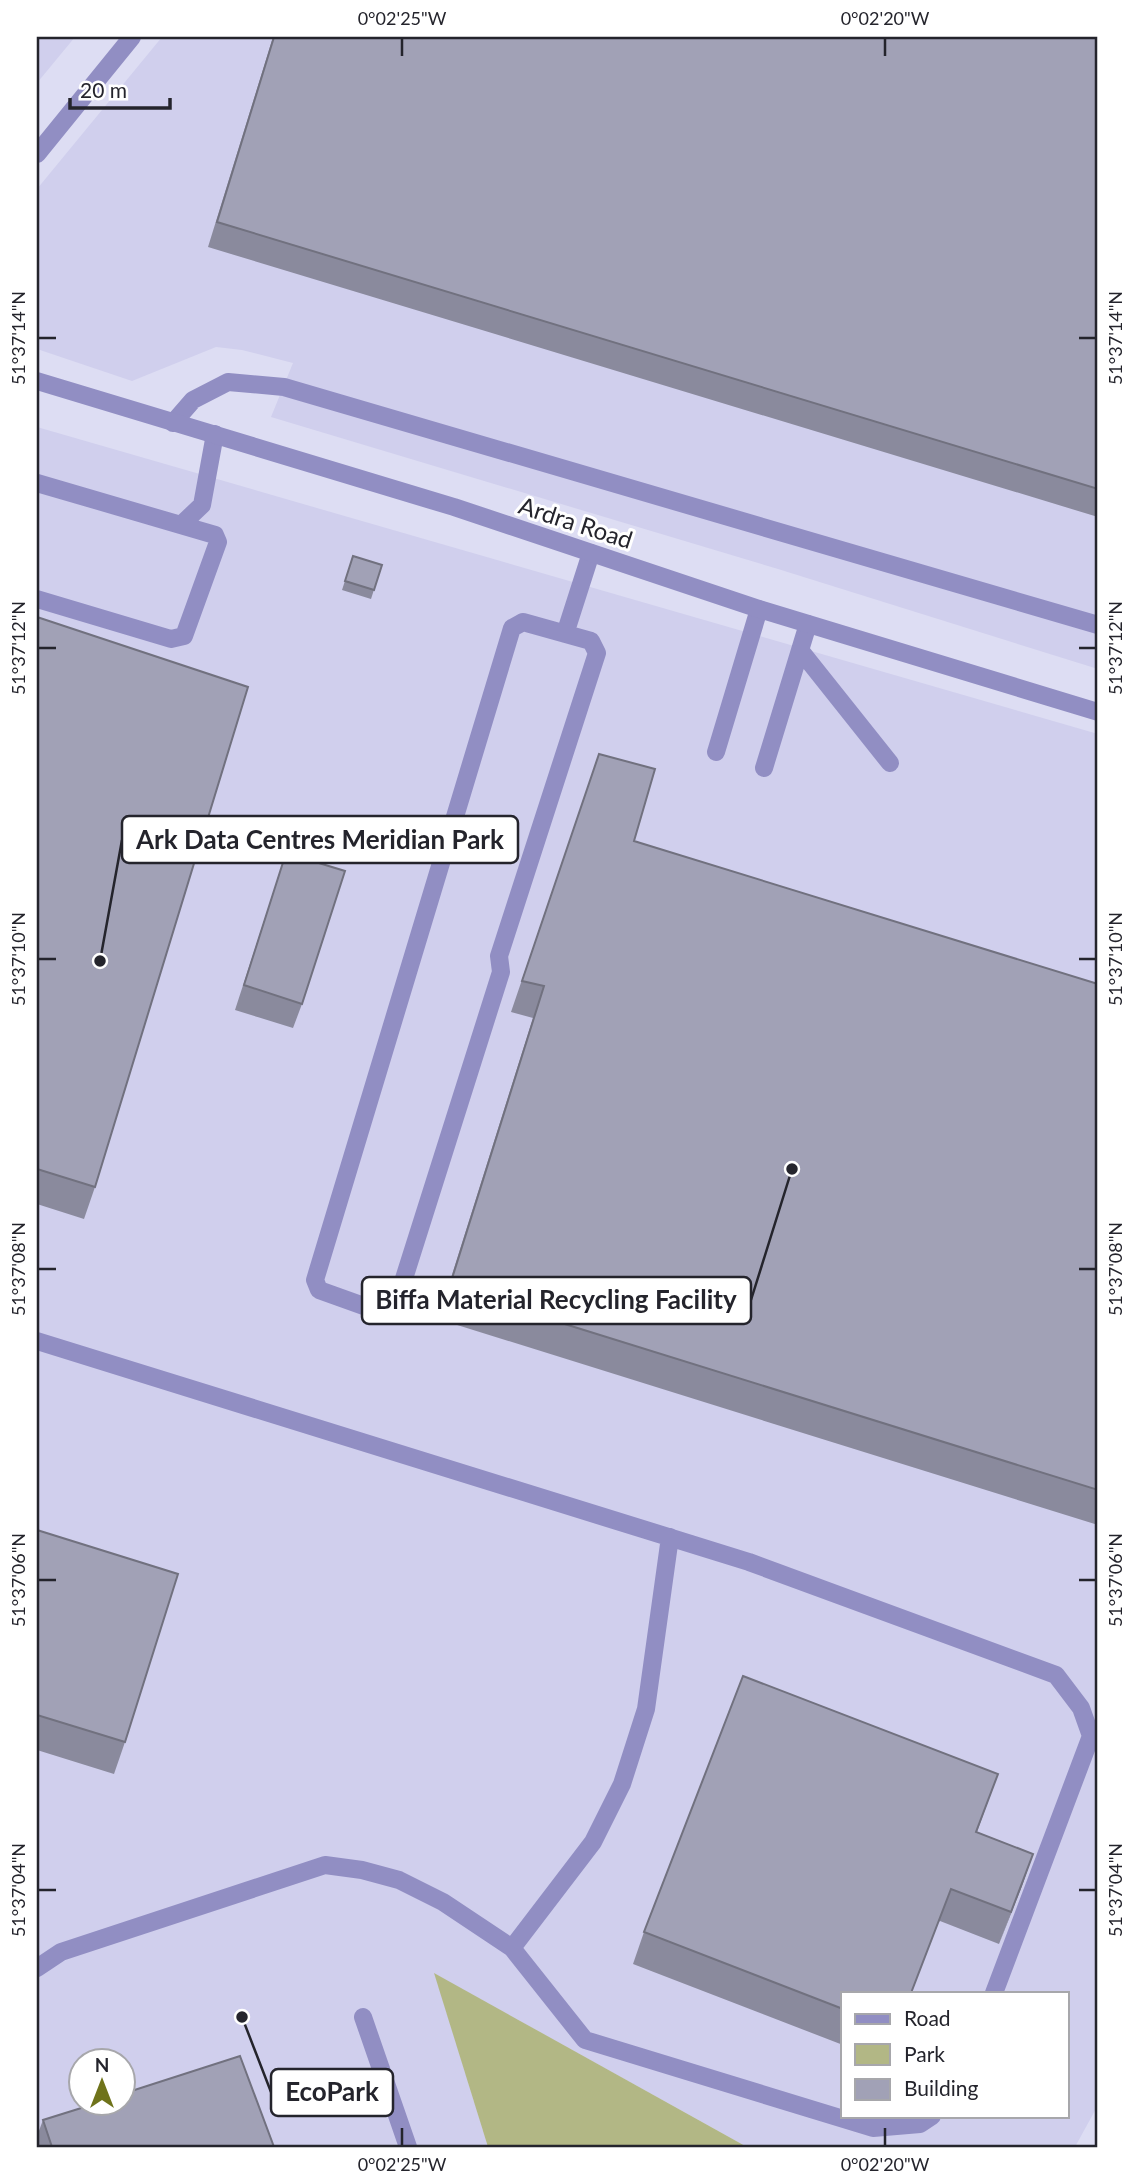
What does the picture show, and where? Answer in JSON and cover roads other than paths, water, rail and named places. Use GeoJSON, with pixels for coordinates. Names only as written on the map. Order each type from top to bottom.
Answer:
{"type":"FeatureCollection","features":[{"type":"Feature","properties":{"kind":"street"},"geometry":{"type":"LineString","coordinates":[[37,154],[132,37]]}},
{"type":"Feature","properties":{"kind":"street","name":"Ardra Road"},"geometry":{"type":"LineString","coordinates":[[37,381],[454,507],[759,609],[1098,712]]}},
{"type":"Feature","properties":{"kind":"street"},"geometry":{"type":"LineString","coordinates":[[173,423],[193,400],[228,382],[284,387],[1098,625]]}},
{"type":"Feature","properties":{"kind":"street"},"geometry":{"type":"LineString","coordinates":[[181,525],[202,505],[215,434]]}},
{"type":"Feature","properties":{"kind":"street"},"geometry":{"type":"LineString","coordinates":[[37,483],[215,535],[218,542],[184,636],[171,639],[37,599]]}},
{"type":"Feature","properties":{"kind":"street"},"geometry":{"type":"LineString","coordinates":[[565,634],[591,553]]}},
{"type":"Feature","properties":{"kind":"street"},"geometry":{"type":"LineString","coordinates":[[716,752],[759,609]]}},
{"type":"Feature","properties":{"kind":"street"},"geometry":{"type":"LineString","coordinates":[[523,622],[565,634],[591,642],[597,653],[499,956],[501,972],[396,1307],[386,1314],[319,1290],[315,1280],[512,628],[523,622]]}},
{"type":"Feature","properties":{"kind":"street"},"geometry":{"type":"LineString","coordinates":[[764,768],[808,624]]}},
{"type":"Feature","properties":{"kind":"street"},"geometry":{"type":"LineString","coordinates":[[800,650],[890,763]]}},
{"type":"Feature","properties":{"kind":"street"},"geometry":{"type":"LineString","coordinates":[[37,1341],[748,1562],[1056,1675],[1082,1708],[1091,1736],[994,1992]]}},
{"type":"Feature","properties":{"kind":"street"},"geometry":{"type":"LineString","coordinates":[[512,1948],[593,1842],[622,1784],[646,1709],[670,1537]]}},
{"type":"Feature","properties":{"kind":"street"},"geometry":{"type":"LineString","coordinates":[[37,1968],[61,1952],[325,1866],[362,1870],[399,1880],[443,1902],[512,1948],[585,2040],[873,2128],[920,2124],[929,2118]]}},
{"type":"Feature","properties":{"kind":"street"},"geometry":{"type":"LineString","coordinates":[[363,2017],[408,2147]]}},
{"type":"Feature","properties":{"kind":"place","name":"Ark Data Centres Meridian Park"},"geometry":{"type":"Point","coordinates":[100,961]}},
{"type":"Feature","properties":{"kind":"place","name":"Biffa Material Recycling Facility"},"geometry":{"type":"Point","coordinates":[792,1169]}},
{"type":"Feature","properties":{"kind":"place","name":"EcoPark"},"geometry":{"type":"Point","coordinates":[242,2017]}}]}
